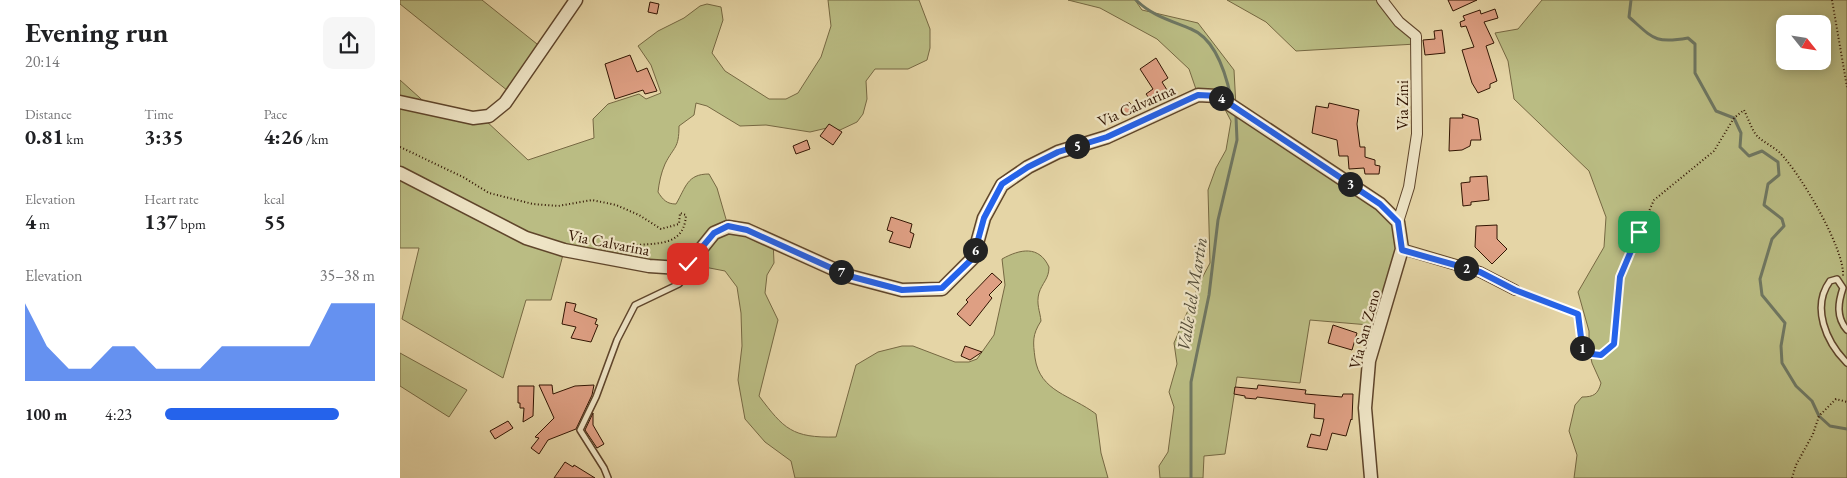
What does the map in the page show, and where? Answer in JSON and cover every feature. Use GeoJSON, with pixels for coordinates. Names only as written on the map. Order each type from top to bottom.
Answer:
{"type":"FeatureCollection","features":[{"type":"Feature","properties":{"kind":"street"},"geometry":{"type":"LineString","coordinates":[[400,102],[473,118],[489,116],[505,103],[576,0]]}},
{"type":"Feature","properties":{"kind":"street","name":"Via Zini"},"geometry":{"type":"LineString","coordinates":[[1382,0],[1399,22],[1416,36],[1417,134],[1410,187],[1398,222]]}},
{"type":"Feature","properties":{"kind":"street","name":"Via Calvarina"},"geometry":{"type":"LineString","coordinates":[[400,173],[526,238],[564,250],[666,269],[680,268],[688,264],[714,233],[728,226],[747,230],[849,276],[902,290],[942,288],[973,258],[984,218],[1002,184],[1028,167],[1058,152],[1107,137],[1198,95],[1218,96],[1236,107],[1380,204],[1398,222]]}},
{"type":"Feature","properties":{"kind":"street"},"geometry":{"type":"LineString","coordinates":[[1398,222],[1402,250],[1480,272],[1515,290]]}},
{"type":"Feature","properties":{"kind":"street","name":"Via San Zeno"},"geometry":{"type":"LineString","coordinates":[[1371,478],[1365,408],[1369,361],[1402,250]]}},
{"type":"Feature","properties":{"kind":"lane"},"geometry":{"type":"LineString","coordinates":[[608,478],[604,468],[580,430],[596,397],[617,340],[635,305],[679,284],[690,272],[688,264]]}},
{"type":"Feature","properties":{"kind":"lane"},"geometry":{"type":"LineString","coordinates":[[1847,330],[1840,320],[1840,297],[1843,288],[1837,280],[1830,281],[1825,288],[1821,304],[1827,336],[1837,354],[1847,363]]}},
{"type":"Feature","properties":{"kind":"path"},"geometry":{"type":"LineString","coordinates":[[1832,0],[1847,87]]}},
{"type":"Feature","properties":{"kind":"path"},"geometry":{"type":"LineString","coordinates":[[1515,290],[1578,314],[1583,353],[1601,355],[1614,344],[1620,277],[1654,200],[1714,151],[1734,118],[1744,110],[1756,136],[1780,153],[1813,200],[1844,269],[1843,288]]}},
{"type":"Feature","properties":{"kind":"path"},"geometry":{"type":"LineString","coordinates":[[400,147],[463,177],[489,193],[513,200],[558,206],[592,200],[616,205],[639,215],[661,229],[679,224],[680,214],[686,215],[683,229],[669,241],[658,244],[630,246],[624,252]]}},
{"type":"Feature","properties":{"kind":"path"},"geometry":{"type":"LineString","coordinates":[[1792,478],[1796,465],[1813,434],[1819,416],[1836,399],[1847,402]]}},
{"type":"Feature","properties":{"kind":"green space"},"geometry":{"type":"Polygon","coordinates":[[[400,0],[482,0],[542,48],[513,95],[400,4],[400,0]]]}},
{"type":"Feature","properties":{"kind":"green space"},"geometry":{"type":"Polygon","coordinates":[[[828,0],[919,0],[930,29],[930,48],[927,60],[908,69],[875,69],[866,81],[867,99],[863,114],[857,122],[840,130],[827,128],[810,132],[766,125],[740,126],[707,106],[696,103],[694,115],[679,126],[677,143],[665,164],[659,185],[658,192],[662,197],[668,202],[676,204],[685,187],[692,179],[696,176],[709,174],[717,188],[728,226],[773,240],[774,263],[767,275],[765,293],[778,320],[759,396],[775,416],[790,429],[809,436],[836,437],[856,365],[878,352],[902,346],[913,346],[955,362],[969,362],[977,359],[994,335],[1005,285],[1002,259],[1022,251],[1034,252],[1045,260],[1049,267],[1048,275],[1038,297],[1041,321],[1036,330],[1034,343],[1038,369],[1050,386],[1096,414],[1101,453],[1108,478],[795,478],[791,461],[765,442],[745,419],[738,380],[742,346],[741,313],[737,287],[725,271],[689,264],[564,251],[551,300],[526,300],[503,378],[402,319],[419,248],[400,248],[400,80],[440,116],[485,120],[528,160],[594,138],[593,119],[608,104],[639,94],[646,99],[661,93],[651,65],[638,46],[658,31],[684,18],[700,6],[707,4],[721,7],[723,20],[712,53],[725,71],[769,99],[786,99],[798,93],[821,57],[831,26],[828,0]]]}},
{"type":"Feature","properties":{"kind":"green space"},"geometry":{"type":"Polygon","coordinates":[[[1068,0],[1135,0],[1142,10],[1198,23],[1234,70],[1236,107],[1398,222],[1402,249],[1381,326],[1310,320],[1300,383],[1237,377],[1225,454],[1204,456],[1203,478],[1160,478],[1159,466],[1168,452],[1174,407],[1169,392],[1177,364],[1174,343],[1210,263],[1208,190],[1216,168],[1226,150],[1231,121],[1218,96],[1198,95],[1189,69],[1157,39],[1100,8],[1068,0]]]}},
{"type":"Feature","properties":{"kind":"green space"},"geometry":{"type":"Polygon","coordinates":[[[1227,0],[1383,0],[1413,28],[1416,44],[1296,51],[1266,22],[1227,0]]]}},
{"type":"Feature","properties":{"kind":"green space"},"geometry":{"type":"Polygon","coordinates":[[[1542,0],[1847,0],[1847,478],[1574,478],[1577,455],[1569,431],[1575,405],[1582,397],[1595,394],[1601,383],[1592,363],[1589,349],[1589,331],[1578,292],[1604,247],[1606,217],[1589,171],[1514,99],[1508,61],[1495,33],[1518,29],[1542,0]]]}},
{"type":"Feature","properties":{"kind":"green space"},"geometry":{"type":"Polygon","coordinates":[[[400,353],[467,390],[449,417],[400,386],[400,353]]]}},
{"type":"Feature","properties":{"kind":"building"},"geometry":{"type":"Polygon","coordinates":[[[1448,0],[1477,0],[1453,11],[1448,0]]]}},
{"type":"Feature","properties":{"kind":"building"},"geometry":{"type":"Polygon","coordinates":[[[650,2],[659,4],[657,14],[648,12],[650,2]]]}},
{"type":"Feature","properties":{"kind":"building"},"geometry":{"type":"Polygon","coordinates":[[[1495,9],[1498,18],[1484,22],[1494,43],[1486,46],[1497,81],[1490,84],[1490,88],[1478,93],[1472,83],[1462,50],[1474,47],[1466,26],[1461,27],[1460,22],[1465,20],[1463,16],[1480,10],[1481,14],[1495,9]]]}},
{"type":"Feature","properties":{"kind":"building"},"geometry":{"type":"Polygon","coordinates":[[[1442,30],[1445,53],[1425,55],[1423,40],[1435,39],[1434,31],[1442,30]]]}},
{"type":"Feature","properties":{"kind":"building"},"geometry":{"type":"Polygon","coordinates":[[[630,55],[637,72],[647,68],[657,91],[645,94],[643,90],[615,99],[605,64],[630,55]]]}},
{"type":"Feature","properties":{"kind":"building"},"geometry":{"type":"Polygon","coordinates":[[[1156,58],[1168,78],[1162,82],[1167,90],[1152,102],[1146,94],[1153,89],[1140,69],[1156,58]]]}},
{"type":"Feature","properties":{"kind":"building"},"geometry":{"type":"Polygon","coordinates":[[[1129,102],[1135,109],[1127,117],[1120,110],[1129,102]]]}},
{"type":"Feature","properties":{"kind":"building"},"geometry":{"type":"Polygon","coordinates":[[[1329,103],[1359,110],[1357,124],[1360,147],[1365,147],[1365,157],[1375,160],[1375,165],[1380,166],[1379,174],[1365,174],[1364,168],[1349,169],[1348,156],[1339,156],[1337,140],[1312,133],[1316,106],[1328,108],[1329,103]]]}},
{"type":"Feature","properties":{"kind":"building"},"geometry":{"type":"Polygon","coordinates":[[[1462,114],[1478,119],[1481,140],[1471,140],[1470,146],[1462,150],[1449,151],[1450,118],[1463,118],[1462,114]]]}},
{"type":"Feature","properties":{"kind":"building"},"geometry":{"type":"Polygon","coordinates":[[[829,124],[842,132],[833,145],[820,136],[829,124]]]}},
{"type":"Feature","properties":{"kind":"building"},"geometry":{"type":"Polygon","coordinates":[[[807,140],[810,149],[796,154],[793,146],[807,140]]]}},
{"type":"Feature","properties":{"kind":"building"},"geometry":{"type":"Polygon","coordinates":[[[1487,176],[1489,200],[1471,202],[1471,205],[1463,206],[1461,183],[1470,182],[1470,177],[1487,176]]]}},
{"type":"Feature","properties":{"kind":"building"},"geometry":{"type":"Polygon","coordinates":[[[891,217],[912,224],[910,232],[914,234],[910,248],[889,242],[893,232],[887,230],[891,217]]]}},
{"type":"Feature","properties":{"kind":"building"},"geometry":{"type":"Polygon","coordinates":[[[1497,225],[1497,239],[1507,249],[1492,264],[1475,247],[1476,226],[1497,225]]]}},
{"type":"Feature","properties":{"kind":"building"},"geometry":{"type":"Polygon","coordinates":[[[992,273],[1002,282],[989,295],[992,298],[970,326],[957,314],[968,302],[966,300],[992,273]]]}},
{"type":"Feature","properties":{"kind":"building"},"geometry":{"type":"Polygon","coordinates":[[[566,302],[576,304],[574,311],[597,319],[595,324],[598,325],[591,342],[571,338],[576,327],[562,324],[566,302]]]}},
{"type":"Feature","properties":{"kind":"building"},"geometry":{"type":"Polygon","coordinates":[[[1333,325],[1357,333],[1352,350],[1328,343],[1333,325]]]}},
{"type":"Feature","properties":{"kind":"building"},"geometry":{"type":"Polygon","coordinates":[[[965,346],[982,352],[970,360],[961,356],[965,346]]]}},
{"type":"Feature","properties":{"kind":"building"},"geometry":{"type":"Polygon","coordinates":[[[539,385],[552,385],[553,394],[575,386],[594,385],[592,395],[576,429],[548,440],[539,454],[531,448],[539,438],[535,437],[554,418],[539,385]]]}},
{"type":"Feature","properties":{"kind":"building"},"geometry":{"type":"Polygon","coordinates":[[[1258,385],[1306,390],[1305,394],[1342,397],[1343,394],[1353,394],[1352,420],[1346,436],[1332,433],[1327,450],[1307,447],[1311,434],[1320,436],[1324,419],[1314,418],[1315,404],[1257,397],[1256,399],[1245,398],[1245,396],[1234,394],[1235,387],[1257,389],[1258,385]]]}},
{"type":"Feature","properties":{"kind":"building"},"geometry":{"type":"Polygon","coordinates":[[[518,386],[534,386],[533,416],[523,422],[524,408],[520,408],[520,403],[518,403],[518,386]]]}},
{"type":"Feature","properties":{"kind":"building"},"geometry":{"type":"Polygon","coordinates":[[[593,413],[593,425],[604,444],[597,448],[585,430],[593,413]]]}},
{"type":"Feature","properties":{"kind":"building"},"geometry":{"type":"Polygon","coordinates":[[[508,421],[513,428],[495,439],[490,431],[508,421]]]}},
{"type":"Feature","properties":{"kind":"building"},"geometry":{"type":"Polygon","coordinates":[[[565,462],[573,467],[574,465],[595,478],[554,478],[565,462]]]}},
{"type":"Feature","properties":{"kind":"waterway","name":"Valle del Martin"},"geometry":{"type":"LineString","coordinates":[[1136,0],[1155,14],[1191,29],[1207,41],[1223,68],[1231,98]]}},
{"type":"Feature","properties":{"kind":"waterway"},"geometry":{"type":"LineString","coordinates":[[1631,0],[1629,17],[1649,34],[1661,40],[1688,38],[1695,44],[1695,73],[1716,111],[1734,118],[1741,133],[1740,147],[1749,156],[1762,151],[1778,162],[1779,175],[1768,184],[1764,205],[1782,219],[1784,226],[1772,239],[1760,279],[1762,295],[1785,323],[1781,346],[1782,363],[1796,386],[1812,401],[1819,416],[1830,426],[1847,429]]}},
{"type":"Feature","properties":{"kind":"waterway","name":"Valle del Martin"},"geometry":{"type":"LineString","coordinates":[[1191,478],[1191,382],[1209,295],[1218,220],[1237,140],[1236,117]]}},
{"type":"Feature","properties":{"kind":"route"},"geometry":{"type":"LineString","coordinates":[[688,264],[714,233],[728,226],[747,230],[774,240],[849,276],[902,290],[942,288],[973,258],[984,218],[1002,184],[1028,167],[1058,152],[1107,137],[1198,95],[1218,96],[1380,204],[1398,222],[1402,250],[1480,272],[1515,290],[1578,314],[1583,353],[1601,355],[1614,344],[1620,277],[1639,232]]}}]}
